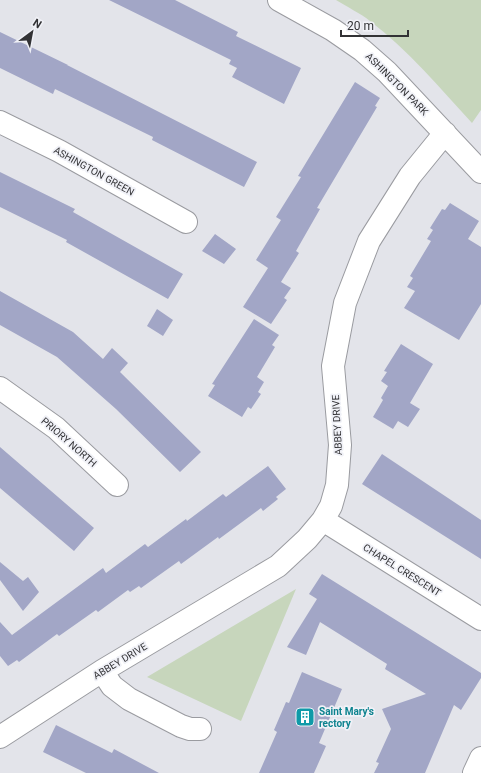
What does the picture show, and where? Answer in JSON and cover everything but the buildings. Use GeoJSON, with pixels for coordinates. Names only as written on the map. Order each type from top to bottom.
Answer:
{"type":"FeatureCollection","features":[{"type":"Feature","properties":{"kind":"street","name":"ASHINGTON PARK"},"geometry":{"type":"LineString","coordinates":[[279,0],[333,30],[362,50],[387,72],[481,172]]}},
{"type":"Feature","properties":{"kind":"street","name":"ASHINGTON GREEN"},"geometry":{"type":"LineString","coordinates":[[0,122],[59,151],[186,222]]}},
{"type":"Feature","properties":{"kind":"street","name":"ABBEY DRIVE"},"geometry":{"type":"LineString","coordinates":[[0,737],[102,671],[278,566],[307,539],[323,520],[331,506],[337,485],[340,445],[332,366],[345,303],[369,241],[410,176],[445,133]]}},
{"type":"Feature","properties":{"kind":"street","name":"PRIORY NORTH"},"geometry":{"type":"LineString","coordinates":[[0,388],[56,428],[117,485]]}},
{"type":"Feature","properties":{"kind":"street","name":"CHAPEL CRESCENT"},"geometry":{"type":"LineString","coordinates":[[323,520],[481,619]]}},
{"type":"Feature","properties":{"kind":"street"},"geometry":{"type":"LineString","coordinates":[[102,671],[112,686],[129,699],[181,726],[190,729],[200,729]]}},
{"type":"Feature","properties":{"kind":"street"},"geometry":{"type":"LineString","coordinates":[[474,773],[481,758]]}},
{"type":"Feature","properties":{"kind":"green space"},"geometry":{"type":"Polygon","coordinates":[[[336,0],[481,0],[481,110],[472,123],[423,70],[384,32],[366,18],[336,0]]]}},
{"type":"Feature","properties":{"kind":"green space"},"geometry":{"type":"Polygon","coordinates":[[[296,589],[241,721],[147,677],[296,589]]]}},
{"type":"Feature","properties":{"kind":"place","name":"Saint Mary's rectory"},"geometry":{"type":"Point","coordinates":[305,717]}}]}
